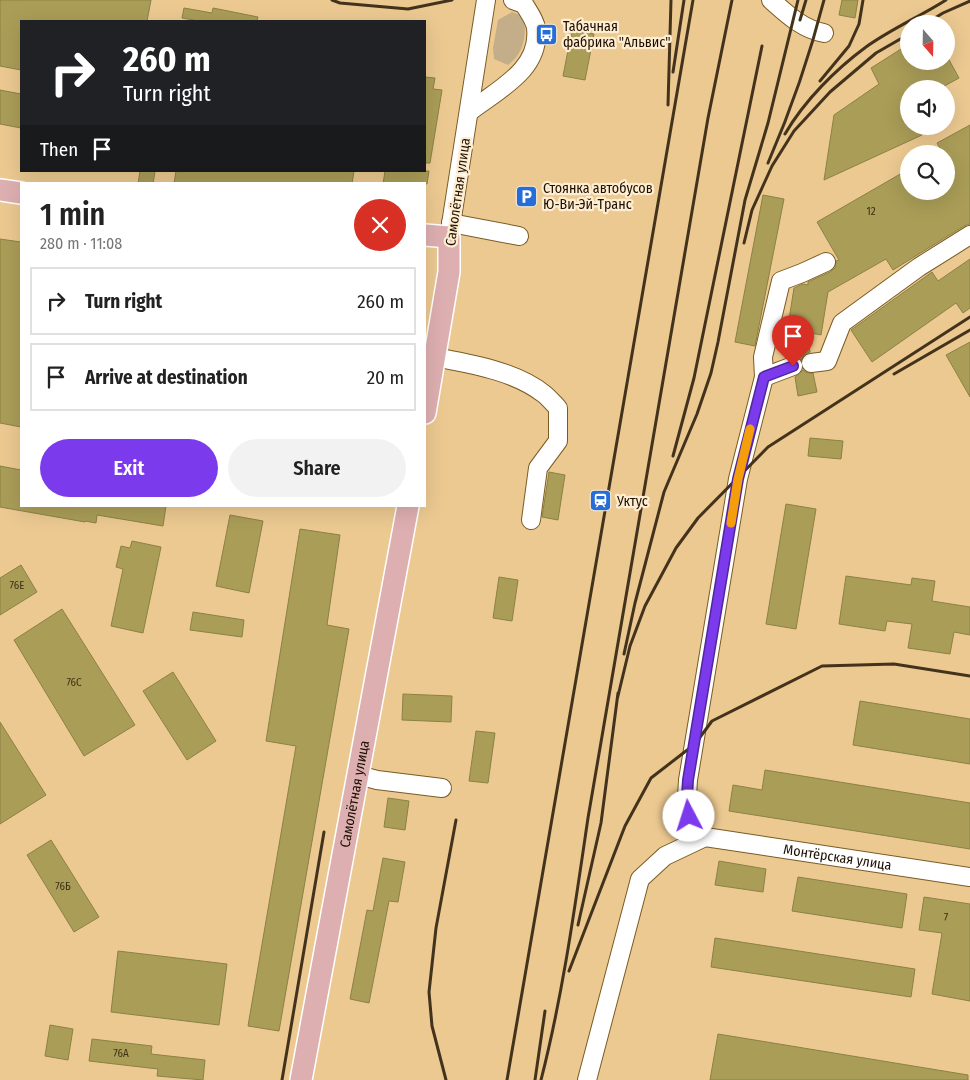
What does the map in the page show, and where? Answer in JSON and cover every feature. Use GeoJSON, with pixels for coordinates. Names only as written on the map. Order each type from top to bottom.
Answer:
{"type":"FeatureCollection","features":[{"type":"Feature","properties":{"kind":"main road"},"geometry":{"type":"LineString","coordinates":[[0,190],[20,192]]}},
{"type":"Feature","properties":{"kind":"main road"},"geometry":{"type":"LineString","coordinates":[[426,235],[450,230]]}},
{"type":"Feature","properties":{"kind":"main road","name":"Самолётная улица"},"geometry":{"type":"LineString","coordinates":[[426,407],[449,272],[450,230]]}},
{"type":"Feature","properties":{"kind":"main road","name":"Самолётная улица"},"geometry":{"type":"LineString","coordinates":[[301,1080],[408,507]]}},
{"type":"Feature","properties":{"kind":"street","name":"Самолётная улица"},"geometry":{"type":"LineString","coordinates":[[450,230],[486,0]]}},
{"type":"Feature","properties":{"kind":"street"},"geometry":{"type":"LineString","coordinates":[[469,112],[521,72],[534,54],[536,27],[524,4],[514,0]]}},
{"type":"Feature","properties":{"kind":"street"},"geometry":{"type":"LineString","coordinates":[[771,0],[793,20],[816,32],[824,33]]}},
{"type":"Feature","properties":{"kind":"street"},"geometry":{"type":"LineString","coordinates":[[450,230],[519,236]]}},
{"type":"Feature","properties":{"kind":"street"},"geometry":{"type":"LineString","coordinates":[[811,363],[827,361],[842,323],[919,267],[970,235]]}},
{"type":"Feature","properties":{"kind":"street"},"geometry":{"type":"LineString","coordinates":[[587,1080],[640,879],[665,856],[705,837],[689,816],[688,780],[738,479],[764,377],[763,357],[781,281],[826,262]]}},
{"type":"Feature","properties":{"kind":"street"},"geometry":{"type":"LineString","coordinates":[[435,357],[471,364],[507,375],[526,383],[544,394],[558,408],[558,441],[538,468],[531,520]]}},
{"type":"Feature","properties":{"kind":"street"},"geometry":{"type":"LineString","coordinates":[[764,377],[793,366]]}},
{"type":"Feature","properties":{"kind":"street"},"geometry":{"type":"LineString","coordinates":[[358,775],[377,780],[442,788]]}},
{"type":"Feature","properties":{"kind":"street","name":"Монтёрская улица"},"geometry":{"type":"LineString","coordinates":[[705,837],[970,877]]}},
{"type":"Feature","properties":{"kind":"shaded area"},"geometry":{"type":"Polygon","coordinates":[[[512,12],[523,16],[525,30],[521,50],[508,65],[494,59],[493,48],[498,20],[512,12]]]}},
{"type":"Feature","properties":{"kind":"building"},"geometry":{"type":"Polygon","coordinates":[[[0,0],[151,0],[147,20],[20,20],[20,70],[0,66],[0,0]]]}},
{"type":"Feature","properties":{"kind":"building"},"geometry":{"type":"Polygon","coordinates":[[[842,0],[858,0],[855,18],[839,15],[842,0]]]}},
{"type":"Feature","properties":{"kind":"building"},"geometry":{"type":"Polygon","coordinates":[[[184,8],[212,13],[213,8],[258,17],[257,20],[193,20],[182,18],[184,8]]]}},
{"type":"Feature","properties":{"kind":"building"},"geometry":{"type":"Polygon","coordinates":[[[572,30],[594,34],[585,80],[563,76],[572,30]]]}},
{"type":"Feature","properties":{"kind":"building"},"geometry":{"type":"Polygon","coordinates":[[[900,50],[900,70],[955,70],[959,78],[955,80],[900,80],[900,135],[922,135],[824,180],[834,115],[879,84],[871,68],[900,50]]]}},
{"type":"Feature","properties":{"kind":"building"},"geometry":{"type":"Polygon","coordinates":[[[426,77],[435,78],[433,89],[442,90],[430,163],[426,163],[426,77]]]}},
{"type":"Feature","properties":{"kind":"building"},"geometry":{"type":"Polygon","coordinates":[[[0,90],[20,94],[20,128],[0,124],[0,90]]]}},
{"type":"Feature","properties":{"kind":"building"},"geometry":{"type":"Polygon","coordinates":[[[970,125],[970,224],[893,270],[886,259],[828,292],[821,335],[806,332],[810,352],[804,355],[801,360],[791,356],[787,332],[794,288],[803,284],[808,285],[808,282],[830,272],[835,268],[836,261],[839,260],[817,222],[900,174],[900,200],[955,200],[955,145],[938,145],[937,143],[955,135],[955,133],[970,125]]]}},
{"type":"Feature","properties":{"kind":"building"},"geometry":{"type":"Polygon","coordinates":[[[429,171],[427,184],[426,182],[383,182],[385,172],[429,171]]]}},
{"type":"Feature","properties":{"kind":"building"},"geometry":{"type":"Polygon","coordinates":[[[140,172],[155,172],[153,182],[138,182],[140,172]]]}},
{"type":"Feature","properties":{"kind":"building"},"geometry":{"type":"Polygon","coordinates":[[[176,172],[354,172],[352,182],[174,182],[176,172]]]}},
{"type":"Feature","properties":{"kind":"building"},"geometry":{"type":"Polygon","coordinates":[[[763,195],[784,199],[755,346],[735,342],[763,195]]]}},
{"type":"Feature","properties":{"kind":"building"},"geometry":{"type":"Polygon","coordinates":[[[0,239],[20,242],[20,427],[0,423],[0,239]]]}},
{"type":"Feature","properties":{"kind":"building"},"geometry":{"type":"Polygon","coordinates":[[[970,259],[970,308],[963,313],[956,303],[872,362],[851,330],[932,272],[938,281],[970,259]]]}},
{"type":"Feature","properties":{"kind":"building"},"geometry":{"type":"Polygon","coordinates":[[[970,342],[970,397],[946,355],[970,342]]]}},
{"type":"Feature","properties":{"kind":"building"},"geometry":{"type":"Polygon","coordinates":[[[803,370],[807,373],[813,373],[817,392],[798,396],[795,377],[803,370]]]}},
{"type":"Feature","properties":{"kind":"building"},"geometry":{"type":"Polygon","coordinates":[[[810,438],[843,441],[841,459],[808,456],[810,438]]]}},
{"type":"Feature","properties":{"kind":"building"},"geometry":{"type":"Polygon","coordinates":[[[0,466],[20,470],[20,507],[166,507],[163,526],[97,515],[96,523],[85,522],[0,507],[0,466]]]}},
{"type":"Feature","properties":{"kind":"building"},"geometry":{"type":"Polygon","coordinates":[[[549,472],[565,475],[558,520],[542,517],[549,472]]]}},
{"type":"Feature","properties":{"kind":"building"},"geometry":{"type":"Polygon","coordinates":[[[786,504],[816,509],[796,629],[766,624],[786,504]]]}},
{"type":"Feature","properties":{"kind":"building"},"geometry":{"type":"Polygon","coordinates":[[[230,515],[263,521],[249,593],[216,586],[230,515]]]}},
{"type":"Feature","properties":{"kind":"building"},"geometry":{"type":"Polygon","coordinates":[[[300,529],[340,535],[327,625],[349,629],[279,1031],[248,1026],[296,746],[266,741],[300,529]]]}},
{"type":"Feature","properties":{"kind":"building"},"geometry":{"type":"Polygon","coordinates":[[[132,541],[161,547],[143,633],[111,626],[123,569],[116,567],[121,546],[130,548],[132,541]]]}},
{"type":"Feature","properties":{"kind":"building"},"geometry":{"type":"Polygon","coordinates":[[[21,565],[37,592],[0,615],[0,578],[21,565]]]}},
{"type":"Feature","properties":{"kind":"building"},"geometry":{"type":"Polygon","coordinates":[[[846,576],[911,585],[912,578],[935,581],[932,601],[970,607],[970,635],[954,632],[950,654],[908,648],[912,624],[887,621],[885,631],[839,624],[846,576]]]}},
{"type":"Feature","properties":{"kind":"building"},"geometry":{"type":"Polygon","coordinates":[[[499,577],[518,580],[512,621],[493,618],[499,577]]]}},
{"type":"Feature","properties":{"kind":"building"},"geometry":{"type":"Polygon","coordinates":[[[62,609],[135,725],[84,756],[14,640],[62,609]]]}},
{"type":"Feature","properties":{"kind":"building"},"geometry":{"type":"Polygon","coordinates":[[[193,612],[244,620],[242,637],[190,630],[193,612]]]}},
{"type":"Feature","properties":{"kind":"building"},"geometry":{"type":"Polygon","coordinates":[[[173,672],[216,741],[187,760],[143,691],[173,672]]]}},
{"type":"Feature","properties":{"kind":"building"},"geometry":{"type":"Polygon","coordinates":[[[403,694],[452,696],[451,722],[402,720],[403,694]]]}},
{"type":"Feature","properties":{"kind":"building"},"geometry":{"type":"Polygon","coordinates":[[[860,701],[970,719],[970,764],[853,745],[860,701]]]}},
{"type":"Feature","properties":{"kind":"building"},"geometry":{"type":"Polygon","coordinates":[[[0,722],[46,795],[0,824],[0,722]]]}},
{"type":"Feature","properties":{"kind":"building"},"geometry":{"type":"Polygon","coordinates":[[[476,731],[495,733],[488,783],[469,781],[476,731]]]}},
{"type":"Feature","properties":{"kind":"building"},"geometry":{"type":"Polygon","coordinates":[[[765,770],[970,803],[970,849],[729,811],[733,785],[762,790],[765,770]]]}},
{"type":"Feature","properties":{"kind":"building"},"geometry":{"type":"Polygon","coordinates":[[[388,798],[409,801],[405,830],[384,827],[388,798]]]}},
{"type":"Feature","properties":{"kind":"building"},"geometry":{"type":"Polygon","coordinates":[[[51,840],[99,917],[74,932],[27,855],[51,840]]]}},
{"type":"Feature","properties":{"kind":"building"},"geometry":{"type":"Polygon","coordinates":[[[383,858],[405,862],[398,902],[389,901],[369,1003],[350,999],[367,910],[373,911],[383,858]]]}},
{"type":"Feature","properties":{"kind":"building"},"geometry":{"type":"Polygon","coordinates":[[[719,861],[766,869],[763,892],[715,885],[719,861]]]}},
{"type":"Feature","properties":{"kind":"building"},"geometry":{"type":"Polygon","coordinates":[[[798,877],[907,894],[902,928],[792,911],[798,877]]]}},
{"type":"Feature","properties":{"kind":"building"},"geometry":{"type":"Polygon","coordinates":[[[924,897],[970,904],[970,1001],[932,994],[942,933],[919,930],[924,897]]]}},
{"type":"Feature","properties":{"kind":"building"},"geometry":{"type":"Polygon","coordinates":[[[715,938],[915,969],[911,997],[711,967],[715,938]]]}},
{"type":"Feature","properties":{"kind":"building"},"geometry":{"type":"Polygon","coordinates":[[[118,951],[227,964],[219,1025],[111,1012],[118,951]]]}},
{"type":"Feature","properties":{"kind":"building"},"geometry":{"type":"Polygon","coordinates":[[[50,1025],[73,1029],[68,1060],[45,1056],[50,1025]]]}},
{"type":"Feature","properties":{"kind":"building"},"geometry":{"type":"Polygon","coordinates":[[[718,1034],[968,1075],[968,1080],[710,1080],[718,1034]]]}},
{"type":"Feature","properties":{"kind":"building"},"geometry":{"type":"Polygon","coordinates":[[[92,1039],[152,1046],[151,1054],[205,1060],[203,1080],[157,1076],[158,1069],[89,1061],[92,1039]]]}},
{"type":"Feature","properties":{"kind":"railway"},"geometry":{"type":"LineString","coordinates":[[332,0],[340,3],[408,9],[452,0]]}},
{"type":"Feature","properties":{"kind":"railway"},"geometry":{"type":"LineString","coordinates":[[668,105],[671,0]]}},
{"type":"Feature","properties":{"kind":"railway"},"geometry":{"type":"LineString","coordinates":[[673,72],[684,0]]}},
{"type":"Feature","properties":{"kind":"railway"},"geometry":{"type":"LineString","coordinates":[[507,1080],[693,0]]}},
{"type":"Feature","properties":{"kind":"railway"},"geometry":{"type":"LineString","coordinates":[[541,1080],[562,983],[588,818],[708,118],[732,0]]}},
{"type":"Feature","properties":{"kind":"railway"},"geometry":{"type":"LineString","coordinates":[[624,654],[635,603],[664,492],[697,414],[711,373],[745,200],[768,123],[798,0]]}},
{"type":"Feature","properties":{"kind":"railway"},"geometry":{"type":"LineString","coordinates":[[800,20],[806,0]]}},
{"type":"Feature","properties":{"kind":"railway"},"geometry":{"type":"LineString","coordinates":[[768,163],[799,82],[824,0]]}},
{"type":"Feature","properties":{"kind":"railway"},"geometry":{"type":"LineString","coordinates":[[820,81],[849,46],[859,24],[863,0]]}},
{"type":"Feature","properties":{"kind":"railway"},"geometry":{"type":"LineString","coordinates":[[785,134],[801,110],[832,75],[866,47],[946,0]]}},
{"type":"Feature","properties":{"kind":"railway"},"geometry":{"type":"LineString","coordinates":[[940,15],[970,1]]}},
{"type":"Feature","properties":{"kind":"railway"},"geometry":{"type":"LineString","coordinates":[[744,243],[752,210],[772,166],[794,131],[830,92],[876,53],[900,39]]}},
{"type":"Feature","properties":{"kind":"railway"},"geometry":{"type":"LineString","coordinates":[[673,456],[694,378],[762,46]]}},
{"type":"Feature","properties":{"kind":"railway"},"geometry":{"type":"LineString","coordinates":[[617,700],[630,646],[645,606],[676,548],[698,518],[768,447],[970,317]]}},
{"type":"Feature","properties":{"kind":"railway"},"geometry":{"type":"LineString","coordinates":[[894,374],[970,330]]}},
{"type":"Feature","properties":{"kind":"railway"},"geometry":{"type":"LineString","coordinates":[[569,971],[625,826],[651,778],[695,744],[712,721],[822,666],[894,664],[970,676]]}},
{"type":"Feature","properties":{"kind":"railway"},"geometry":{"type":"LineString","coordinates":[[578,925],[601,823],[618,693]]}},
{"type":"Feature","properties":{"kind":"railway"},"geometry":{"type":"LineString","coordinates":[[446,1080],[432,1026],[429,992],[436,928],[456,820]]}},
{"type":"Feature","properties":{"kind":"railway"},"geometry":{"type":"LineString","coordinates":[[282,1080],[324,832]]}},
{"type":"Feature","properties":{"kind":"railway"},"geometry":{"type":"LineString","coordinates":[[535,1080],[545,1011]]}},
{"type":"Feature","properties":{"kind":"slow traffic"},"geometry":{"type":"LineString","coordinates":[[731,523],[738,479],[750,429]]}},
{"type":"Feature","properties":{"kind":"place","name":"Табачная фабрика \"Альвис\""},"geometry":{"type":"Point","coordinates":[547,34]}},
{"type":"Feature","properties":{"kind":"place","name":"Стоянка автобусов Ю-Ви-Эй-Транс"},"geometry":{"type":"Point","coordinates":[527,196]}},
{"type":"Feature","properties":{"kind":"place","name":"Уктус"},"geometry":{"type":"Point","coordinates":[601,501]}},
{"type":"Feature","properties":{"kind":"route"},"geometry":{"type":"LineString","coordinates":[[689,816],[688,780],[738,479],[764,377],[793,366]]}}]}
